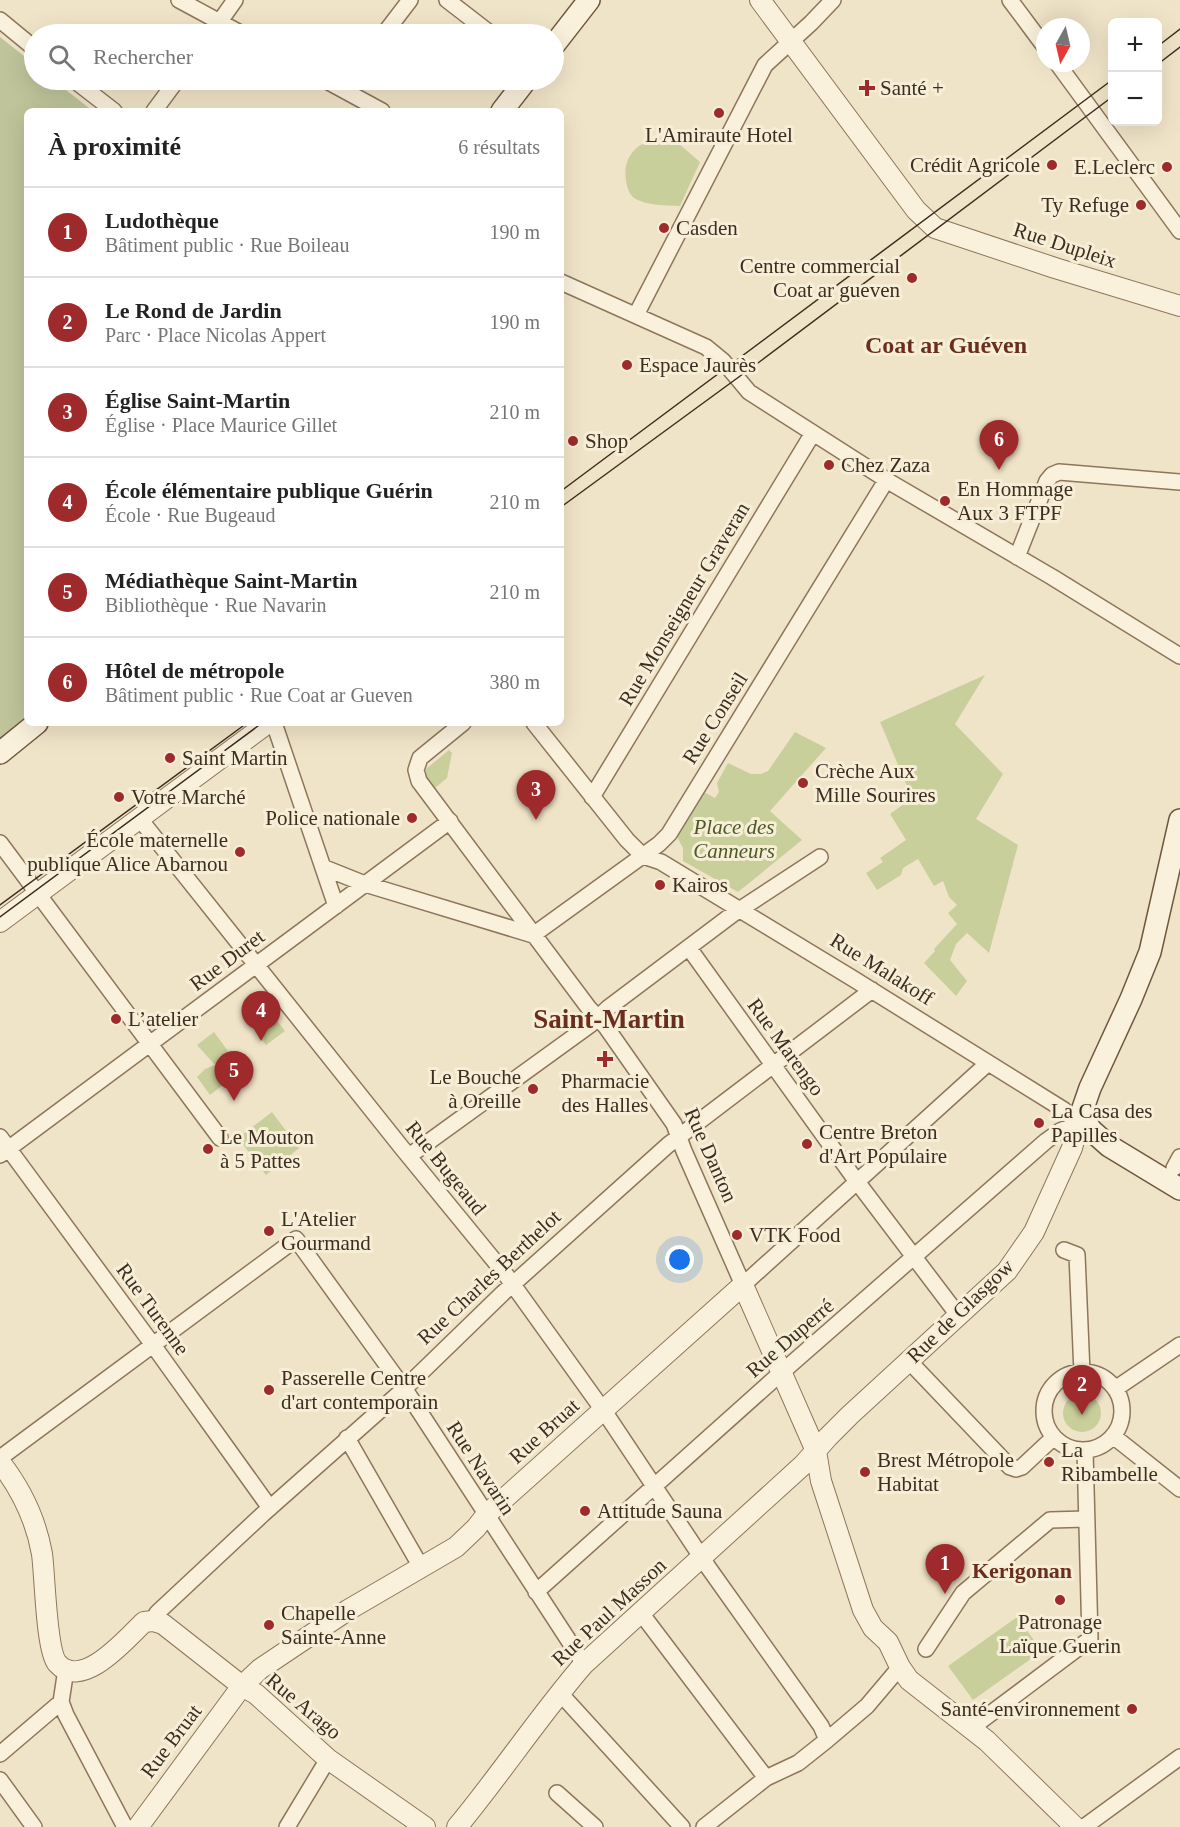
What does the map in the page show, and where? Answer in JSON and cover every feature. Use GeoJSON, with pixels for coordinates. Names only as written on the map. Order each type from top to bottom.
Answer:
{"type":"FeatureCollection","features":[{"type":"Feature","properties":{"kind":"main road"},"geometry":{"type":"LineString","coordinates":[[564,32],[589,0]]}},
{"type":"Feature","properties":{"kind":"main road"},"geometry":{"type":"LineString","coordinates":[[504,108],[518,90]]}},
{"type":"Feature","properties":{"kind":"main road"},"geometry":{"type":"LineString","coordinates":[[0,753],[33,726]]}},
{"type":"Feature","properties":{"kind":"main road","name":"Rue de Glasgow"},"geometry":{"type":"LineString","coordinates":[[1083,1123],[1090,1088],[1150,952],[1176,859],[1180,820]]}},
{"type":"Feature","properties":{"kind":"main road"},"geometry":{"type":"LineString","coordinates":[[1083,1123],[1116,1134],[1179,1172]]}},
{"type":"Feature","properties":{"kind":"street"},"geometry":{"type":"LineString","coordinates":[[179,0],[210,24]]}},
{"type":"Feature","properties":{"kind":"street"},"geometry":{"type":"LineString","coordinates":[[218,24],[235,0]]}},
{"type":"Feature","properties":{"kind":"street"},"geometry":{"type":"LineString","coordinates":[[392,24],[410,0]]}},
{"type":"Feature","properties":{"kind":"street"},"geometry":{"type":"LineString","coordinates":[[447,0],[478,24]]}},
{"type":"Feature","properties":{"kind":"street"},"geometry":{"type":"LineString","coordinates":[[760,0],[791,40]]}},
{"type":"Feature","properties":{"kind":"street"},"geometry":{"type":"LineString","coordinates":[[636,315],[753,84],[765,65],[833,0]]}},
{"type":"Feature","properties":{"kind":"street"},"geometry":{"type":"LineString","coordinates":[[1010,0],[1036,35]]}},
{"type":"Feature","properties":{"kind":"street"},"geometry":{"type":"LineString","coordinates":[[0,20],[24,40]]}},
{"type":"Feature","properties":{"kind":"street","name":"Rue Dupleix"},"geometry":{"type":"LineString","coordinates":[[791,40],[916,210],[935,228],[1054,268],[1180,306]]}},
{"type":"Feature","properties":{"kind":"street"},"geometry":{"type":"LineString","coordinates":[[1064,72],[1180,231]]}},
{"type":"Feature","properties":{"kind":"street"},"geometry":{"type":"LineString","coordinates":[[87,90],[110,108]]}},
{"type":"Feature","properties":{"kind":"street"},"geometry":{"type":"LineString","coordinates":[[156,108],[170,90]]}},
{"type":"Feature","properties":{"kind":"street"},"geometry":{"type":"LineString","coordinates":[[354,90],[378,108]]}},
{"type":"Feature","properties":{"kind":"street"},"geometry":{"type":"LineString","coordinates":[[564,283],[706,347],[723,361],[749,392],[887,479],[1180,656]]}},
{"type":"Feature","properties":{"kind":"street","name":"Rue Monseigneur Graveran"},"geometry":{"type":"LineString","coordinates":[[591,797],[813,433]]}},
{"type":"Feature","properties":{"kind":"street"},"geometry":{"type":"LineString","coordinates":[[1017,558],[1047,481],[1052,475],[1059,472],[1180,482]]}},
{"type":"Feature","properties":{"kind":"street","name":"Rue Conseil"},"geometry":{"type":"LineString","coordinates":[[533,935],[545,924],[643,856],[669,834],[887,479]]}},
{"type":"Feature","properties":{"kind":"street"},"geometry":{"type":"LineString","coordinates":[[0,922],[264,726]]}},
{"type":"Feature","properties":{"kind":"street"},"geometry":{"type":"LineString","coordinates":[[275,726],[336,906]]}},
{"type":"Feature","properties":{"kind":"street","name":"Rue Danton"},"geometry":{"type":"LineString","coordinates":[[458,726],[420,758],[416,770],[419,781],[533,935],[598,1017],[674,1124],[816,1451],[821,1481],[863,1610],[873,1628],[888,1642],[909,1680],[987,1742],[1075,1827]]}},
{"type":"Feature","properties":{"kind":"street"},"geometry":{"type":"LineString","coordinates":[[536,726],[591,797],[643,856]]}},
{"type":"Feature","properties":{"kind":"street","name":"Rue Bugeaud"},"geometry":{"type":"LineString","coordinates":[[139,818],[513,1285],[603,1410],[702,1558],[820,1726],[827,1740]]}},
{"type":"Feature","properties":{"kind":"street","name":"Rue Duret"},"geometry":{"type":"LineString","coordinates":[[3,1147],[150,1044],[450,821]]}},
{"type":"Feature","properties":{"kind":"street"},"geometry":{"type":"LineString","coordinates":[[0,843],[220,1138]]}},
{"type":"Feature","properties":{"kind":"street","name":"Rue Malakoff"},"geometry":{"type":"LineString","coordinates":[[643,856],[661,862],[872,990],[1083,1123]]}},
{"type":"Feature","properties":{"kind":"street"},"geometry":{"type":"LineString","coordinates":[[409,1156],[590,1025],[740,910],[820,857]]}},
{"type":"Feature","properties":{"kind":"street"},"geometry":{"type":"LineString","coordinates":[[324,868],[365,884],[533,935]]}},
{"type":"Feature","properties":{"kind":"street","name":"Rue Marengo"},"geometry":{"type":"LineString","coordinates":[[688,948],[857,1182],[958,1315]]}},
{"type":"Feature","properties":{"kind":"street","name":"Rue Charles Berthelot"},"geometry":{"type":"LineString","coordinates":[[66,1669],[86,1670],[97,1666],[144,1622],[153,1622],[157,1612],[404,1389],[513,1285],[679,1137],[872,990]]}},
{"type":"Feature","properties":{"kind":"street","name":"Rue Bruat"},"geometry":{"type":"LineString","coordinates":[[138,1827],[242,1686],[260,1669],[348,1610],[456,1546],[476,1528],[487,1514],[987,1064]]}},
{"type":"Feature","properties":{"kind":"street","name":"Rue Duperré"},"geometry":{"type":"LineString","coordinates":[[536,1592],[1046,1141],[1060,1131],[1083,1123]]}},
{"type":"Feature","properties":{"kind":"street","name":"Rue de Glasgow"},"geometry":{"type":"LineString","coordinates":[[816,1451],[908,1360],[1007,1271],[1034,1232],[1083,1123]]}},
{"type":"Feature","properties":{"kind":"street","name":"Rue Turenne"},"geometry":{"type":"LineString","coordinates":[[3,1147],[153,1345],[270,1508]]}},
{"type":"Feature","properties":{"kind":"street","name":"Rue Navarin"},"geometry":{"type":"LineString","coordinates":[[153,1345],[296,1239],[404,1389],[584,1664]]}},
{"type":"Feature","properties":{"kind":"street"},"geometry":{"type":"LineString","coordinates":[[1064,1250],[1077,1255],[1082,1373]]}},
{"type":"Feature","properties":{"kind":"street"},"geometry":{"type":"LineString","coordinates":[[125,1827],[61,1702],[66,1669],[56,1662],[51,1644],[42,1554],[36,1529],[27,1504],[0,1460],[153,1345]]}},
{"type":"Feature","properties":{"kind":"street"},"geometry":{"type":"LineString","coordinates":[[1115,1389],[1180,1345]]}},
{"type":"Feature","properties":{"kind":"street"},"geometry":{"type":"LineString","coordinates":[[908,1360],[1010,1467],[1022,1467],[1054,1437]]}},
{"type":"Feature","properties":{"kind":"street"},"geometry":{"type":"LineString","coordinates":[[1095,1374],[1115,1389],[1121,1401],[1120,1425],[1113,1436],[1101,1446],[1085,1450],[1074,1449],[1054,1437],[1047,1426],[1046,1402],[1051,1390],[1059,1381],[1070,1375],[1095,1374]]}},
{"type":"Feature","properties":{"kind":"street"},"geometry":{"type":"LineString","coordinates":[[1113,1436],[1180,1489]]}},
{"type":"Feature","properties":{"kind":"street"},"geometry":{"type":"LineString","coordinates":[[348,1438],[422,1567]]}},
{"type":"Feature","properties":{"kind":"street"},"geometry":{"type":"LineString","coordinates":[[970,1729],[1090,1639],[1085,1450]]}},
{"type":"Feature","properties":{"kind":"street","name":"Rue Paul Masson"},"geometry":{"type":"LineString","coordinates":[[457,1827],[476,1805],[559,1692],[584,1664],[816,1451]]}},
{"type":"Feature","properties":{"kind":"street"},"geometry":{"type":"LineString","coordinates":[[926,1649],[963,1593],[1050,1520],[1086,1519]]}},
{"type":"Feature","properties":{"kind":"street"},"geometry":{"type":"LineString","coordinates":[[641,1613],[766,1778]]}},
{"type":"Feature","properties":{"kind":"street","name":"Rue Arago"},"geometry":{"type":"LineString","coordinates":[[153,1622],[163,1624],[242,1686],[256,1694],[328,1759],[425,1827]]}},
{"type":"Feature","properties":{"kind":"street"},"geometry":{"type":"LineString","coordinates":[[704,1827],[766,1778],[798,1763],[827,1740],[867,1706],[900,1667]]}},
{"type":"Feature","properties":{"kind":"street"},"geometry":{"type":"LineString","coordinates":[[559,1692],[682,1827]]}},
{"type":"Feature","properties":{"kind":"street"},"geometry":{"type":"LineString","coordinates":[[0,1754],[61,1702]]}},
{"type":"Feature","properties":{"kind":"street"},"geometry":{"type":"LineString","coordinates":[[1084,1827],[1180,1757]]}},
{"type":"Feature","properties":{"kind":"street"},"geometry":{"type":"LineString","coordinates":[[287,1827],[328,1759]]}},
{"type":"Feature","properties":{"kind":"street"},"geometry":{"type":"LineString","coordinates":[[0,1780],[34,1827]]}},
{"type":"Feature","properties":{"kind":"street"},"geometry":{"type":"LineString","coordinates":[[557,1793],[595,1827]]}},
{"type":"Feature","properties":{"kind":"green space"},"geometry":{"type":"Polygon","coordinates":[[[0,37],[24,56],[24,90],[66,90],[89,108],[24,108],[24,719],[0,739],[0,37]]]}},
{"type":"Feature","properties":{"kind":"green space"},"geometry":{"type":"Polygon","coordinates":[[[663,138],[678,143],[700,162],[680,206],[639,201],[632,196],[627,186],[625,172],[634,150],[654,139],[663,138]]]}},
{"type":"Feature","properties":{"kind":"green space"},"geometry":{"type":"Polygon","coordinates":[[[985,675],[955,724],[1003,774],[976,819],[1018,845],[989,953],[967,933],[956,944],[950,960],[967,981],[956,996],[924,963],[957,924],[948,913],[957,905],[949,897],[943,881],[934,886],[918,859],[903,868],[901,875],[877,890],[866,873],[883,862],[880,858],[906,840],[890,814],[912,798],[880,722],[985,675]]]}},
{"type":"Feature","properties":{"kind":"green space","name":"Place des Canneurs"},"geometry":{"type":"Polygon","coordinates":[[[795,732],[826,748],[770,811],[802,840],[738,892],[683,861],[683,848],[677,837],[704,792],[715,798],[719,792],[717,783],[728,763],[751,774],[768,771],[795,732]]]}},
{"type":"Feature","properties":{"kind":"green space"},"geometry":{"type":"Polygon","coordinates":[[[449,750],[452,753],[447,778],[435,788],[427,780],[426,769],[449,750]]]}},
{"type":"Feature","properties":{"kind":"green space"},"geometry":{"type":"Polygon","coordinates":[[[263,1003],[285,1031],[266,1045],[244,1016],[263,1003]]]}},
{"type":"Feature","properties":{"kind":"green space"},"geometry":{"type":"Polygon","coordinates":[[[214,1032],[242,1070],[210,1095],[197,1077],[205,1069],[215,1065],[197,1045],[214,1032]]]}},
{"type":"Feature","properties":{"kind":"green space"},"geometry":{"type":"Polygon","coordinates":[[[272,1112],[299,1148],[266,1175],[238,1138],[272,1112]]]}},
{"type":"Feature","properties":{"kind":"green space"},"geometry":{"type":"Polygon","coordinates":[[[1082,1394],[1096,1399],[1101,1413],[1096,1427],[1082,1432],[1068,1427],[1063,1413],[1068,1399],[1082,1394]]]}},
{"type":"Feature","properties":{"kind":"green space"},"geometry":{"type":"Polygon","coordinates":[[[1017,1617],[1042,1651],[973,1700],[948,1666],[1017,1617]]]}},
{"type":"Feature","properties":{"kind":"tram line"},"geometry":{"type":"LineString","coordinates":[[1162,43],[1180,29]]}},
{"type":"Feature","properties":{"kind":"tram line"},"geometry":{"type":"LineString","coordinates":[[1162,61],[1180,47]]}},
{"type":"Feature","properties":{"kind":"tram line"},"geometry":{"type":"LineString","coordinates":[[564,489],[1108,83]]}},
{"type":"Feature","properties":{"kind":"tram line"},"geometry":{"type":"LineString","coordinates":[[564,505],[762,360],[1108,100]]}},
{"type":"Feature","properties":{"kind":"tram line"},"geometry":{"type":"LineString","coordinates":[[0,905],[243,726]]}},
{"type":"Feature","properties":{"kind":"tram line"},"geometry":{"type":"LineString","coordinates":[[0,917],[258,726]]}},
{"type":"Feature","properties":{"kind":"place","name":"Santé +"},"geometry":{"type":"Point","coordinates":[867,88]}},
{"type":"Feature","properties":{"kind":"place","name":"L'Amiraute Hotel"},"geometry":{"type":"Point","coordinates":[719,113]}},
{"type":"Feature","properties":{"kind":"place","name":"Crédit Agricole"},"geometry":{"type":"Point","coordinates":[1052,165]}},
{"type":"Feature","properties":{"kind":"place","name":"E.Leclerc"},"geometry":{"type":"Point","coordinates":[1167,167]}},
{"type":"Feature","properties":{"kind":"place","name":"Ty Refuge"},"geometry":{"type":"Point","coordinates":[1141,205]}},
{"type":"Feature","properties":{"kind":"place","name":"Casden"},"geometry":{"type":"Point","coordinates":[664,228]}},
{"type":"Feature","properties":{"kind":"place","name":"Centre commercial Coat ar gueven"},"geometry":{"type":"Point","coordinates":[912,278]}},
{"type":"Feature","properties":{"kind":"place","name":"Espace Jaurès"},"geometry":{"type":"Point","coordinates":[627,365]}},
{"type":"Feature","properties":{"kind":"place","name":"Shop"},"geometry":{"type":"Point","coordinates":[573,441]}},
{"type":"Feature","properties":{"kind":"place","name":"Chez Zaza"},"geometry":{"type":"Point","coordinates":[829,465]}},
{"type":"Feature","properties":{"kind":"place","name":"Hôtel de métropole"},"geometry":{"type":"Point","coordinates":[999,470]}},
{"type":"Feature","properties":{"kind":"place","name":"En Hommage Aux 3 FTPF"},"geometry":{"type":"Point","coordinates":[945,501]}},
{"type":"Feature","properties":{"kind":"place","name":"Saint Martin"},"geometry":{"type":"Point","coordinates":[170,758]}},
{"type":"Feature","properties":{"kind":"place","name":"Crèche Aux Mille Sourires"},"geometry":{"type":"Point","coordinates":[803,783]}},
{"type":"Feature","properties":{"kind":"place","name":"Votre Marché"},"geometry":{"type":"Point","coordinates":[119,797]}},
{"type":"Feature","properties":{"kind":"place","name":"Police nationale"},"geometry":{"type":"Point","coordinates":[412,818]}},
{"type":"Feature","properties":{"kind":"place","name":"Église Saint-Martin"},"geometry":{"type":"Point","coordinates":[536,820]}},
{"type":"Feature","properties":{"kind":"place","name":"École maternelle publique Alice Abarnou"},"geometry":{"type":"Point","coordinates":[240,852]}},
{"type":"Feature","properties":{"kind":"place","name":"Kairos"},"geometry":{"type":"Point","coordinates":[660,885]}},
{"type":"Feature","properties":{"kind":"place","name":"L’atelier"},"geometry":{"type":"Point","coordinates":[116,1019]}},
{"type":"Feature","properties":{"kind":"place","name":"École élémentaire publique Guérin"},"geometry":{"type":"Point","coordinates":[261,1041]}},
{"type":"Feature","properties":{"kind":"place","name":"Pharmacie des Halles"},"geometry":{"type":"Point","coordinates":[605,1059]}},
{"type":"Feature","properties":{"kind":"place","name":"Le Bouche à Oreille"},"geometry":{"type":"Point","coordinates":[533,1089]}},
{"type":"Feature","properties":{"kind":"place","name":"Médiathèque Saint-Martin"},"geometry":{"type":"Point","coordinates":[234,1101]}},
{"type":"Feature","properties":{"kind":"place","name":"La Casa des Papilles"},"geometry":{"type":"Point","coordinates":[1039,1123]}},
{"type":"Feature","properties":{"kind":"place","name":"Centre Breton d'Art Populaire"},"geometry":{"type":"Point","coordinates":[807,1144]}},
{"type":"Feature","properties":{"kind":"place","name":"Le Mouton à 5 Pattes"},"geometry":{"type":"Point","coordinates":[208,1149]}},
{"type":"Feature","properties":{"kind":"place","name":"L'Atelier Gourmand"},"geometry":{"type":"Point","coordinates":[269,1231]}},
{"type":"Feature","properties":{"kind":"place","name":"VTK Food"},"geometry":{"type":"Point","coordinates":[737,1235]}},
{"type":"Feature","properties":{"kind":"place","name":"Passerelle Centre d'art contemporain"},"geometry":{"type":"Point","coordinates":[269,1390]}},
{"type":"Feature","properties":{"kind":"place","name":"Le Rond de Jardin"},"geometry":{"type":"Point","coordinates":[1082,1415]}},
{"type":"Feature","properties":{"kind":"place","name":"La Ribambelle"},"geometry":{"type":"Point","coordinates":[1049,1462]}},
{"type":"Feature","properties":{"kind":"place","name":"Brest Métropole Habitat"},"geometry":{"type":"Point","coordinates":[865,1472]}},
{"type":"Feature","properties":{"kind":"place","name":"Attitude Sauna"},"geometry":{"type":"Point","coordinates":[585,1511]}},
{"type":"Feature","properties":{"kind":"place","name":"Ludothèque"},"geometry":{"type":"Point","coordinates":[945,1594]}},
{"type":"Feature","properties":{"kind":"place","name":"Patronage Laïque Guerin"},"geometry":{"type":"Point","coordinates":[1060,1600]}},
{"type":"Feature","properties":{"kind":"place","name":"Chapelle Sainte-Anne"},"geometry":{"type":"Point","coordinates":[269,1625]}},
{"type":"Feature","properties":{"kind":"place","name":"Santé-environnement"},"geometry":{"type":"Point","coordinates":[1132,1709]}},
{"type":"Feature","properties":{"kind":"district","name":"Coat ar Guéven"},"geometry":{"type":"Point","coordinates":[946,345]}},
{"type":"Feature","properties":{"kind":"district","name":"Saint-Martin"},"geometry":{"type":"Point","coordinates":[609,1019]}},
{"type":"Feature","properties":{"kind":"district","name":"Kerigonan"},"geometry":{"type":"Point","coordinates":[1022,1570]}}]}
